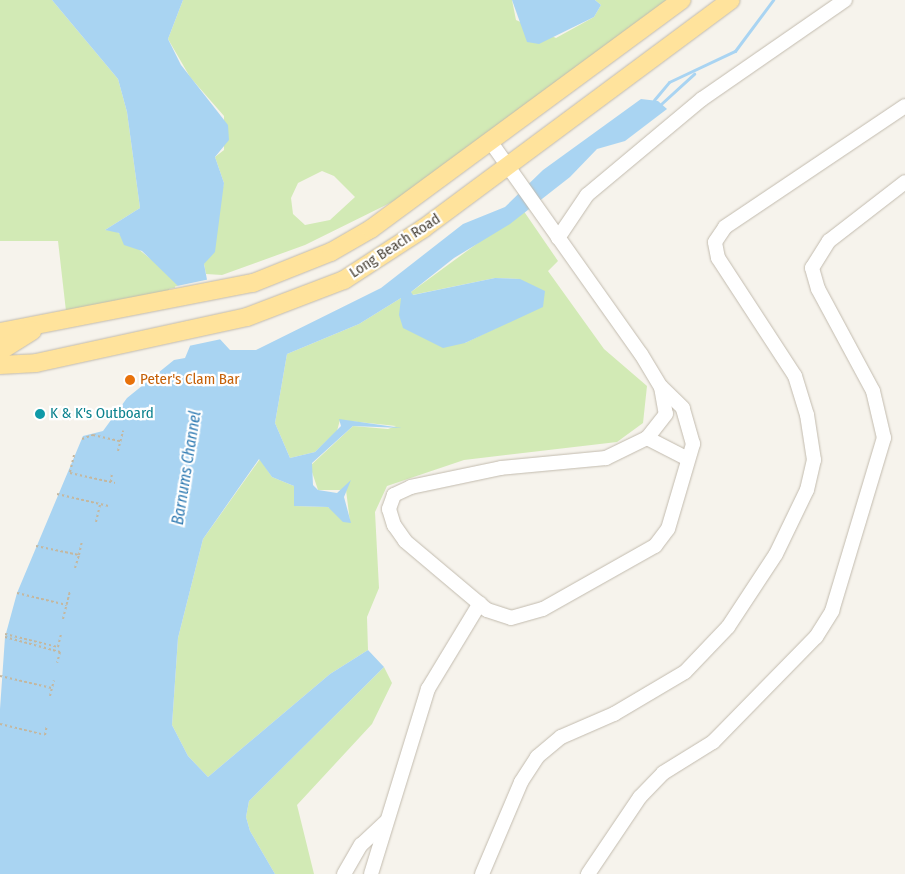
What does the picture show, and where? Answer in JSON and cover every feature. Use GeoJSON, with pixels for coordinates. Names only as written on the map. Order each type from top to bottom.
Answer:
{"type":"FeatureCollection","features":[{"type":"Feature","properties":{"kind":"main road","name":"Long Beach Road"},"geometry":{"type":"LineString","coordinates":[[0,332],[37,328],[224,290],[285,273],[331,252],[371,229],[682,0]]}},
{"type":"Feature","properties":{"kind":"main road","name":"Long Beach Road"},"geometry":{"type":"LineString","coordinates":[[0,365],[36,363],[230,321],[280,307],[344,280],[509,166],[731,0]]}},
{"type":"Feature","properties":{"kind":"main road","name":"Long Beach Road"},"geometry":{"type":"LineString","coordinates":[[0,351],[37,328]]}},
{"type":"Feature","properties":{"kind":"lane"},"geometry":{"type":"LineString","coordinates":[[558,238],[587,195],[702,99],[845,0]]}},
{"type":"Feature","properties":{"kind":"lane"},"geometry":{"type":"LineString","coordinates":[[482,874],[521,782],[537,756],[561,736],[614,714],[685,672],[728,626],[776,554],[807,490],[814,460],[807,415],[794,376],[731,281],[718,258],[715,242],[725,227],[905,106]]}},
{"type":"Feature","properties":{"kind":"lane"},"geometry":{"type":"LineString","coordinates":[[490,141],[661,387],[683,408],[693,444],[668,529],[655,546],[543,609],[511,618],[480,603],[405,541],[389,509],[394,495],[501,468],[606,458],[647,438],[666,414],[661,387]]}},
{"type":"Feature","properties":{"kind":"lane"},"geometry":{"type":"LineString","coordinates":[[588,874],[640,796],[663,773],[713,742],[816,637],[832,611],[884,438],[874,391],[818,289],[812,268],[829,241],[905,182]]}},
{"type":"Feature","properties":{"kind":"lane"},"geometry":{"type":"LineString","coordinates":[[647,438],[688,459]]}},
{"type":"Feature","properties":{"kind":"lane"},"geometry":{"type":"LineString","coordinates":[[371,874],[428,689],[480,603]]}},
{"type":"Feature","properties":{"kind":"lane"},"geometry":{"type":"LineString","coordinates":[[344,874],[361,845],[387,822]]}},
{"type":"Feature","properties":{"kind":"path"},"geometry":{"type":"LineString","coordinates":[[118,451],[122,431]]}},
{"type":"Feature","properties":{"kind":"path"},"geometry":{"type":"LineString","coordinates":[[82,439],[93,436],[120,441]]}},
{"type":"Feature","properties":{"kind":"path"},"geometry":{"type":"LineString","coordinates":[[74,455],[70,473],[115,483]]}},
{"type":"Feature","properties":{"kind":"path"},"geometry":{"type":"LineString","coordinates":[[111,482],[112,472]]}},
{"type":"Feature","properties":{"kind":"path"},"geometry":{"type":"LineString","coordinates":[[57,494],[109,506]]}},
{"type":"Feature","properties":{"kind":"path"},"geometry":{"type":"LineString","coordinates":[[96,522],[100,504]]}},
{"type":"Feature","properties":{"kind":"path"},"geometry":{"type":"LineString","coordinates":[[75,568],[82,541]]}},
{"type":"Feature","properties":{"kind":"path"},"geometry":{"type":"LineString","coordinates":[[36,546],[79,555]]}},
{"type":"Feature","properties":{"kind":"path"},"geometry":{"type":"LineString","coordinates":[[63,620],[70,590]]}},
{"type":"Feature","properties":{"kind":"path"},"geometry":{"type":"LineString","coordinates":[[16,593],[67,605]]}},
{"type":"Feature","properties":{"kind":"path"},"geometry":{"type":"LineString","coordinates":[[57,663],[60,652],[5,636],[58,648],[61,634]]}},
{"type":"Feature","properties":{"kind":"path"},"geometry":{"type":"LineString","coordinates":[[0,676],[52,688]]}},
{"type":"Feature","properties":{"kind":"path"},"geometry":{"type":"LineString","coordinates":[[50,696],[54,680]]}},
{"type":"Feature","properties":{"kind":"path"},"geometry":{"type":"LineString","coordinates":[[0,724],[45,735],[46,725]]}},
{"type":"Feature","properties":{"kind":"green space"},"geometry":{"type":"Polygon","coordinates":[[[0,0],[52,0],[118,79],[127,112],[140,208],[105,230],[116,231],[168,273],[179,287],[169,289],[170,298],[67,320],[58,241],[0,241],[0,0]]]}},
{"type":"Feature","properties":{"kind":"green space"},"geometry":{"type":"Polygon","coordinates":[[[183,0],[512,0],[516,20],[556,38],[594,17],[601,5],[595,0],[667,0],[474,148],[394,201],[305,245],[222,275],[206,274],[204,264],[224,183],[215,157],[224,150],[224,116],[190,77],[168,39],[183,0]],[[322,171],[298,183],[291,198],[293,214],[305,225],[330,220],[355,197],[334,176],[322,171]]]}},
{"type":"Feature","properties":{"kind":"green space"},"geometry":{"type":"Polygon","coordinates":[[[523,210],[558,261],[548,271],[604,349],[647,386],[643,423],[617,442],[464,460],[387,486],[375,512],[379,588],[367,617],[368,650],[330,674],[208,777],[188,756],[172,725],[178,638],[203,539],[260,459],[272,477],[294,486],[294,506],[328,507],[350,522],[346,490],[318,490],[310,466],[353,426],[388,429],[396,426],[340,420],[337,431],[315,452],[290,458],[275,423],[287,354],[359,324],[401,298],[402,307],[465,343],[500,326],[520,279],[495,278],[412,295],[411,292],[523,210]]]}},
{"type":"Feature","properties":{"kind":"green space"},"geometry":{"type":"Polygon","coordinates":[[[384,667],[392,683],[372,724],[297,805],[314,874],[275,874],[250,831],[246,817],[249,801],[384,667]]]}},
{"type":"Feature","properties":{"kind":"water","name":"Barnums Channel"},"geometry":{"type":"Polygon","coordinates":[[[52,0],[183,0],[168,39],[181,65],[228,125],[229,140],[215,157],[224,183],[215,252],[204,264],[218,337],[230,350],[256,350],[381,288],[463,224],[505,207],[543,170],[641,99],[658,101],[667,109],[625,141],[597,149],[570,177],[510,224],[454,258],[411,292],[413,295],[495,278],[520,279],[545,291],[543,307],[465,343],[443,348],[403,328],[399,315],[401,298],[359,324],[287,354],[275,423],[290,458],[315,452],[341,426],[339,419],[402,428],[353,426],[312,463],[313,485],[318,490],[337,493],[351,480],[344,497],[351,523],[343,522],[328,507],[294,506],[294,486],[272,477],[259,459],[203,539],[178,638],[172,725],[188,756],[208,777],[330,674],[368,650],[384,667],[249,801],[246,817],[250,831],[275,874],[0,874],[0,709],[5,637],[17,593],[83,436],[103,431],[127,398],[174,360],[185,358],[190,346],[179,287],[142,251],[124,245],[119,233],[105,230],[140,208],[127,112],[118,79],[52,0]]]}},
{"type":"Feature","properties":{"kind":"water"},"geometry":{"type":"Polygon","coordinates":[[[512,0],[595,0],[601,5],[594,17],[539,44],[527,42],[512,0]]]}},
{"type":"Feature","properties":{"kind":"pier"},"geometry":{"type":"Polygon","coordinates":[[[210,279],[223,339],[187,346],[175,286],[210,279]]]}},
{"type":"Feature","properties":{"kind":"waterway"},"geometry":{"type":"LineString","coordinates":[[654,100],[669,82],[735,51],[773,0]]}},
{"type":"Feature","properties":{"kind":"waterway"},"geometry":{"type":"LineString","coordinates":[[661,104],[694,74]]}},
{"type":"Feature","properties":{"kind":"place","name":"Peter's Clam Bar"},"geometry":{"type":"Point","coordinates":[130,380]}},
{"type":"Feature","properties":{"kind":"place","name":"K & K's Outboard"},"geometry":{"type":"Point","coordinates":[40,414]}}]}
